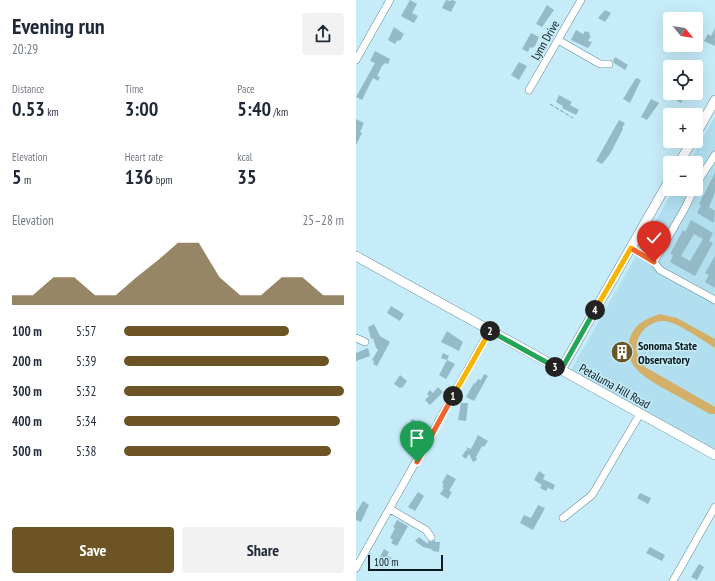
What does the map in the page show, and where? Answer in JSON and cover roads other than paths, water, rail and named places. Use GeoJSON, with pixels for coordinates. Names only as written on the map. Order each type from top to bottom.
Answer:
{"type":"FeatureCollection","features":[{"type":"Feature","properties":{"kind":"main road"},"geometry":{"type":"LineString","coordinates":[[703,121],[715,100]]}},
{"type":"Feature","properties":{"kind":"main road"},"geometry":{"type":"LineString","coordinates":[[561,370],[663,191]]}},
{"type":"Feature","properties":{"kind":"main road","name":"Petaluma Hill Road"},"geometry":{"type":"LineString","coordinates":[[357,258],[715,455]]}},
{"type":"Feature","properties":{"kind":"street"},"geometry":{"type":"LineString","coordinates":[[356,60],[390,0]]}},
{"type":"Feature","properties":{"kind":"street","name":"Lynn Drive"},"geometry":{"type":"LineString","coordinates":[[529,90],[581,0]]}},
{"type":"Feature","properties":{"kind":"street"},"geometry":{"type":"LineString","coordinates":[[558,40],[600,64],[610,64]]}},
{"type":"Feature","properties":{"kind":"street"},"geometry":{"type":"LineString","coordinates":[[703,173],[715,155]]}},
{"type":"Feature","properties":{"kind":"street"},"geometry":{"type":"LineString","coordinates":[[654,262],[686,208],[691,196]]}},
{"type":"Feature","properties":{"kind":"street"},"geometry":{"type":"LineString","coordinates":[[631,248],[654,262],[660,270],[715,300]]}},
{"type":"Feature","properties":{"kind":"street"},"geometry":{"type":"LineString","coordinates":[[356,568],[490,330]]}},
{"type":"Feature","properties":{"kind":"street"},"geometry":{"type":"LineString","coordinates":[[356,338],[364,342]]}},
{"type":"Feature","properties":{"kind":"street"},"geometry":{"type":"LineString","coordinates":[[563,518],[592,495],[640,414]]}},
{"type":"Feature","properties":{"kind":"street"},"geometry":{"type":"LineString","coordinates":[[673,580],[715,507]]}},
{"type":"Feature","properties":{"kind":"street"},"geometry":{"type":"LineString","coordinates":[[390,509],[426,530],[431,537]]}},
{"type":"Feature","properties":{"kind":"place","name":"Sonoma State Observatory"},"geometry":{"type":"Point","coordinates":[622,352]}}]}
